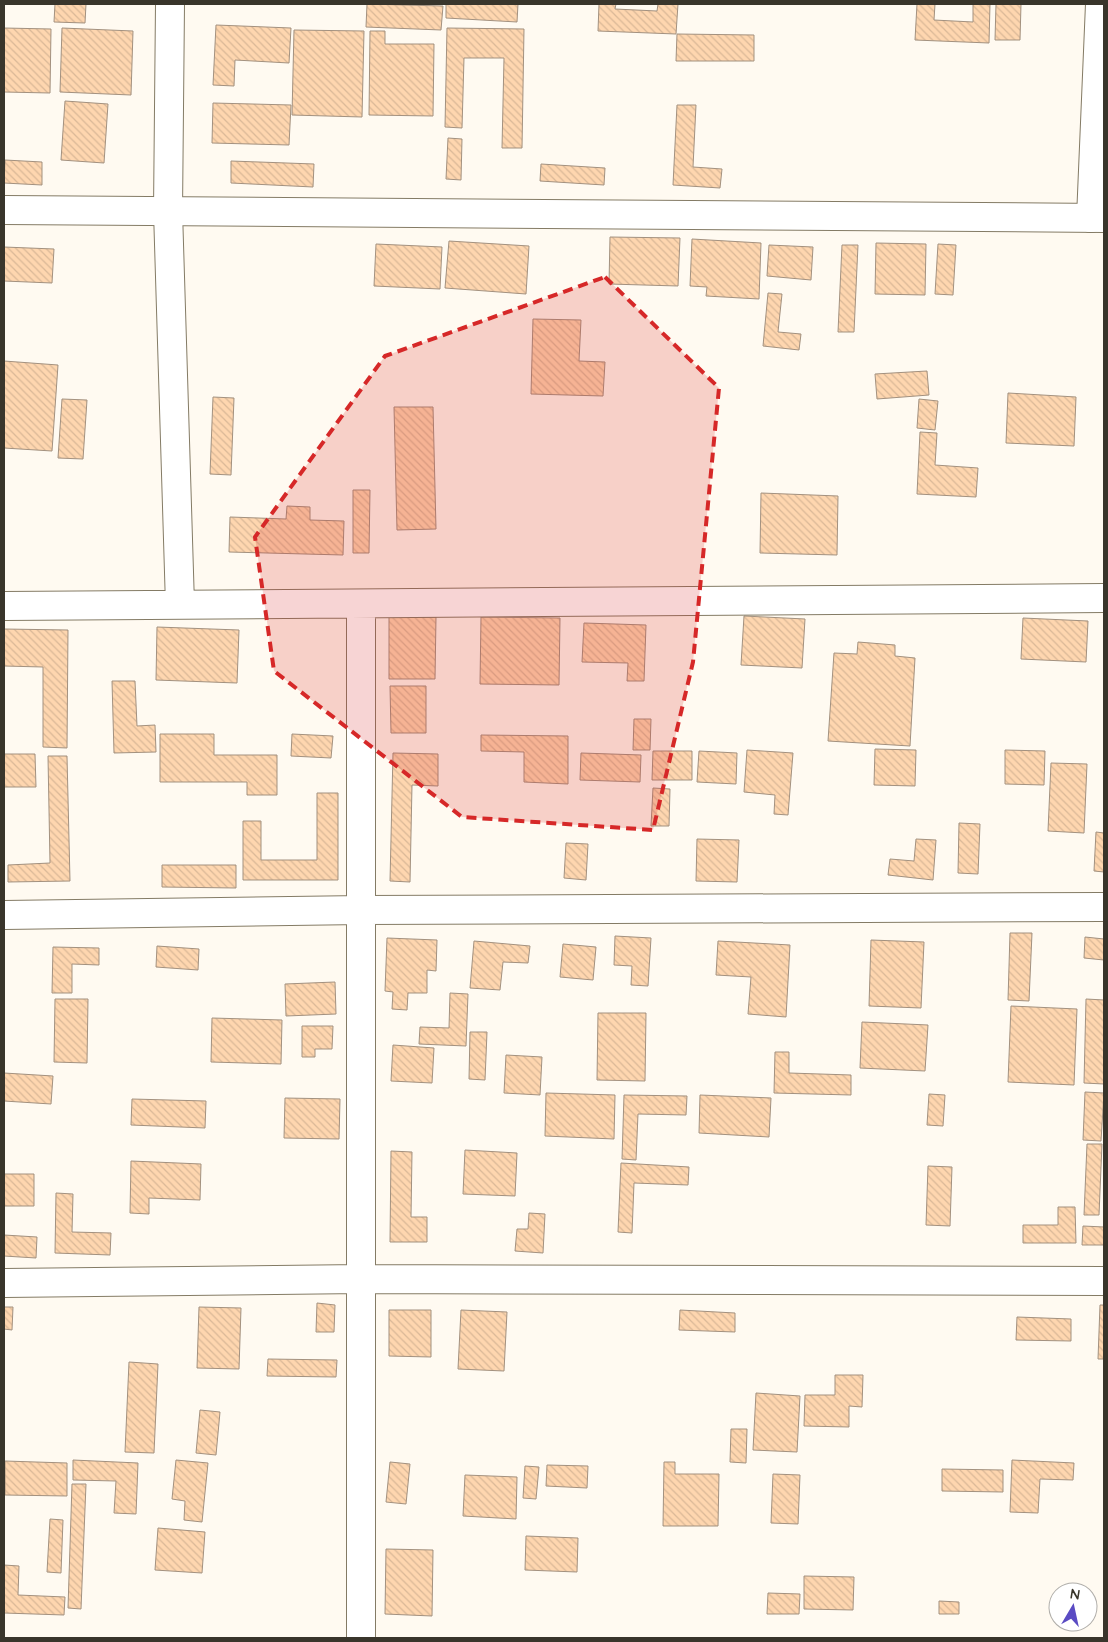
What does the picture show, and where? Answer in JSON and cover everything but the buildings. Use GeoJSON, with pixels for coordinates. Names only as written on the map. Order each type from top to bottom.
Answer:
{"type":"FeatureCollection","features":[{"type":"Feature","properties":{"kind":"street"},"geometry":{"type":"LineString","coordinates":[[170,4],[168,211],[180,605]]}},
{"type":"Feature","properties":{"kind":"street"},"geometry":{"type":"LineString","coordinates":[[4,210],[1098,218],[1100,4]]}},
{"type":"Feature","properties":{"kind":"street"},"geometry":{"type":"LineString","coordinates":[[4,606],[1104,598]]}},
{"type":"Feature","properties":{"kind":"street"},"geometry":{"type":"LineString","coordinates":[[361,604],[361,1638]]}},
{"type":"Feature","properties":{"kind":"street"},"geometry":{"type":"LineString","coordinates":[[4,915],[362,910],[1104,907]]}},
{"type":"Feature","properties":{"kind":"street"},"geometry":{"type":"LineString","coordinates":[[4,1283],[361,1279],[1104,1280]]}},
{"type":"Feature","properties":{"kind":"highlighted area"},"geometry":{"type":"Polygon","coordinates":[[[605,277],[719,388],[693,662],[653,830],[462,817],[274,671],[255,537],[385,356],[605,277]]]}}]}
